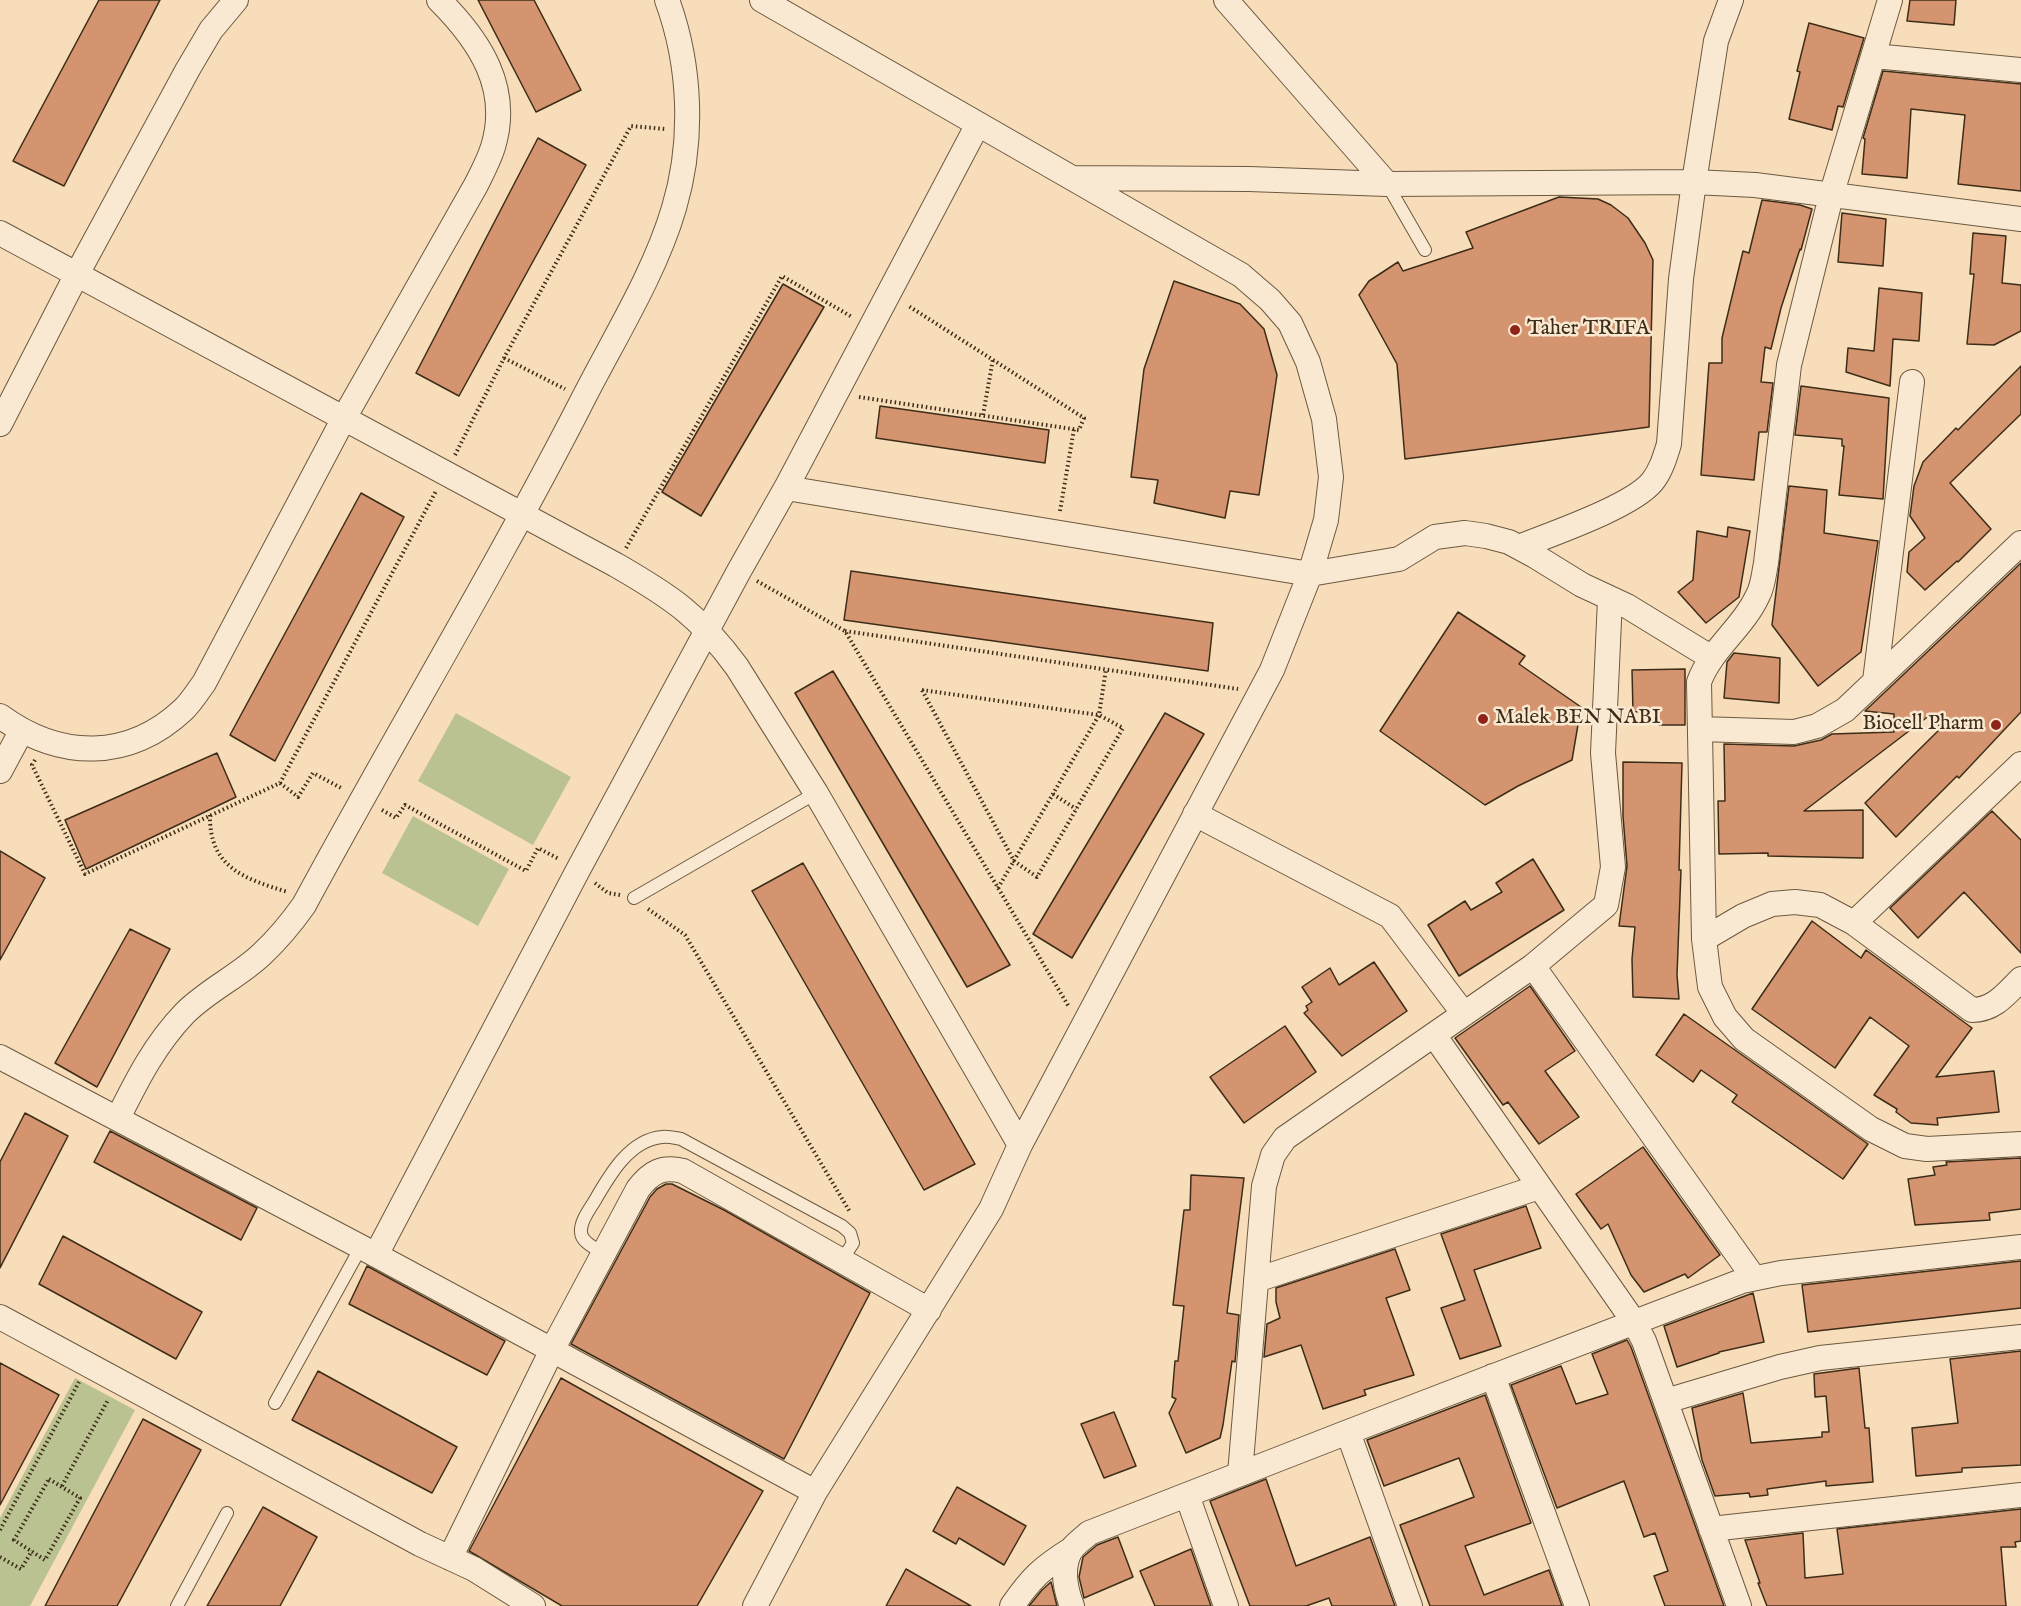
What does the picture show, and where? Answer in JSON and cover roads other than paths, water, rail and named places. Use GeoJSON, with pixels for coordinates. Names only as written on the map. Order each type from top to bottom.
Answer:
{"type":"FeatureCollection","features":[{"type":"Feature","properties":{"kind":"street"},"geometry":{"type":"LineString","coordinates":[[0,424],[77,274],[188,69],[211,30],[236,0]]}},
{"type":"Feature","properties":{"kind":"street"},"geometry":{"type":"LineString","coordinates":[[0,716],[50,744],[85,750],[112,746],[136,740],[166,724],[186,707],[204,683],[344,418],[476,185],[493,147],[499,109],[495,79],[474,39],[440,0]]}},
{"type":"Feature","properties":{"kind":"street"},"geometry":{"type":"LineString","coordinates":[[118,1118],[148,1060],[167,1032],[188,1011],[261,955],[287,929],[308,898],[524,514],[657,256],[675,207],[685,158],[688,108],[682,61],[667,0]]}},
{"type":"Feature","properties":{"kind":"street"},"geometry":{"type":"LineString","coordinates":[[755,1606],[815,1492],[991,1209],[1020,1145],[1272,670],[1310,574],[1326,520],[1331,477],[1324,419],[1308,362],[1290,324],[1270,300],[1241,275],[762,0]]}},
{"type":"Feature","properties":{"kind":"street"},"geometry":{"type":"LineString","coordinates":[[1226,0],[1387,184]]}},
{"type":"Feature","properties":{"kind":"street"},"geometry":{"type":"LineString","coordinates":[[1519,547],[1609,509],[1636,495],[1652,482],[1662,465],[1670,444],[1681,279],[1694,182],[1716,41],[1731,0]]}},
{"type":"Feature","properties":{"kind":"street"},"geometry":{"type":"LineString","coordinates":[[1890,0],[1832,196],[1789,365],[1766,563],[1759,594],[1743,620],[1705,666],[1699,682],[1704,939],[1710,987],[1725,1017],[1744,1039],[1871,1129],[1905,1146],[1927,1149],[2021,1144]]}},
{"type":"Feature","properties":{"kind":"street"},"geometry":{"type":"LineString","coordinates":[[1874,56],[2021,70]]}},
{"type":"Feature","properties":{"kind":"street"},"geometry":{"type":"LineString","coordinates":[[368,1251],[786,488],[978,124]]}},
{"type":"Feature","properties":{"kind":"street"},"geometry":{"type":"LineString","coordinates":[[1071,178],[1249,179],[1387,184],[1694,182],[1755,185],[2021,219]]}},
{"type":"Feature","properties":{"kind":"street"},"geometry":{"type":"LineString","coordinates":[[0,233],[445,474],[524,514],[616,565],[676,602],[707,630],[737,667],[816,794],[1020,1145]]}},
{"type":"Feature","properties":{"kind":"street"},"geometry":{"type":"LineString","coordinates":[[1875,681],[1912,381]]}},
{"type":"Feature","properties":{"kind":"street"},"geometry":{"type":"LineString","coordinates":[[786,488],[1310,574],[1399,559],[1436,537],[1465,533],[1486,536],[1519,547],[1582,585],[1627,606],[1712,658]]}},
{"type":"Feature","properties":{"kind":"street"},"geometry":{"type":"LineString","coordinates":[[1700,729],[1794,732],[1817,726],[1845,710],[2021,543]]}},
{"type":"Feature","properties":{"kind":"street"},"geometry":{"type":"LineString","coordinates":[[1240,1474],[1264,1185],[1273,1155],[1285,1138],[1533,966],[1606,905],[1613,867],[1603,753],[1610,599]]}},
{"type":"Feature","properties":{"kind":"street"},"geometry":{"type":"LineString","coordinates":[[0,771],[22,730]]}},
{"type":"Feature","properties":{"kind":"street"},"geometry":{"type":"LineString","coordinates":[[1854,923],[2021,764]]}},
{"type":"Feature","properties":{"kind":"street"},"geometry":{"type":"LineString","coordinates":[[1195,814],[1390,916],[1464,1014]]}},
{"type":"Feature","properties":{"kind":"street"},"geometry":{"type":"LineString","coordinates":[[1704,939],[1743,916],[1772,904],[1795,902],[1820,905],[1854,923],[1972,1010],[1984,1010],[1996,1003],[2021,980]]}},
{"type":"Feature","properties":{"kind":"street"},"geometry":{"type":"LineString","coordinates":[[1533,966],[1754,1278]]}},
{"type":"Feature","properties":{"kind":"street"},"geometry":{"type":"LineString","coordinates":[[1434,1035],[1634,1322],[1644,1341],[1739,1606]]}},
{"type":"Feature","properties":{"kind":"street"},"geometry":{"type":"LineString","coordinates":[[0,1057],[368,1251],[815,1492]]}},
{"type":"Feature","properties":{"kind":"street"},"geometry":{"type":"LineString","coordinates":[[450,1558],[552,1350],[603,1253],[638,1189],[648,1176],[659,1169],[671,1168],[683,1171],[929,1310]]}},
{"type":"Feature","properties":{"kind":"street"},"geometry":{"type":"LineString","coordinates":[[1256,1280],[1539,1187]]}},
{"type":"Feature","properties":{"kind":"street"},"geometry":{"type":"LineString","coordinates":[[1012,1606],[1026,1585],[1044,1566],[1072,1549],[1089,1533],[1742,1281],[1781,1273],[2021,1247]]}},
{"type":"Feature","properties":{"kind":"street"},"geometry":{"type":"LineString","coordinates":[[3,1326],[88,1365],[474,1569],[533,1606]]}},
{"type":"Feature","properties":{"kind":"street"},"geometry":{"type":"LineString","coordinates":[[1666,1401],[1780,1367],[1820,1358],[2021,1337]]}},
{"type":"Feature","properties":{"kind":"street"},"geometry":{"type":"LineString","coordinates":[[1493,1376],[1577,1606]]}},
{"type":"Feature","properties":{"kind":"street"},"geometry":{"type":"LineString","coordinates":[[1348,1432],[1410,1606]]}},
{"type":"Feature","properties":{"kind":"street"},"geometry":{"type":"LineString","coordinates":[[1187,1495],[1226,1606]]}},
{"type":"Feature","properties":{"kind":"street"},"geometry":{"type":"LineString","coordinates":[[1712,1529],[2021,1495]]}},
{"type":"Feature","properties":{"kind":"street"},"geometry":{"type":"LineString","coordinates":[[1071,1606],[1064,1572],[1072,1549]]}},
{"type":"Feature","properties":{"kind":"lane"},"geometry":{"type":"LineString","coordinates":[[1387,184],[1425,250]]}},
{"type":"Feature","properties":{"kind":"lane"},"geometry":{"type":"LineString","coordinates":[[634,898],[816,794]]}},
{"type":"Feature","properties":{"kind":"lane"},"geometry":{"type":"LineString","coordinates":[[603,1253],[586,1242],[580,1233],[582,1224],[620,1161],[639,1145],[662,1137],[681,1139],[842,1226],[850,1233],[853,1243],[842,1260]]}},
{"type":"Feature","properties":{"kind":"lane"},"geometry":{"type":"LineString","coordinates":[[275,1402],[368,1251]]}},
{"type":"Feature","properties":{"kind":"lane"},"geometry":{"type":"LineString","coordinates":[[177,1606],[227,1514]]}},
{"type":"Feature","properties":{"kind":"place","name":"Taher TRIFA"},"geometry":{"type":"Point","coordinates":[1515,330]}},
{"type":"Feature","properties":{"kind":"place","name":"Malek BEN NABI"},"geometry":{"type":"Point","coordinates":[1483,719]}},
{"type":"Feature","properties":{"kind":"place","name":"Biocell Pharm"},"geometry":{"type":"Point","coordinates":[1996,725]}}]}
